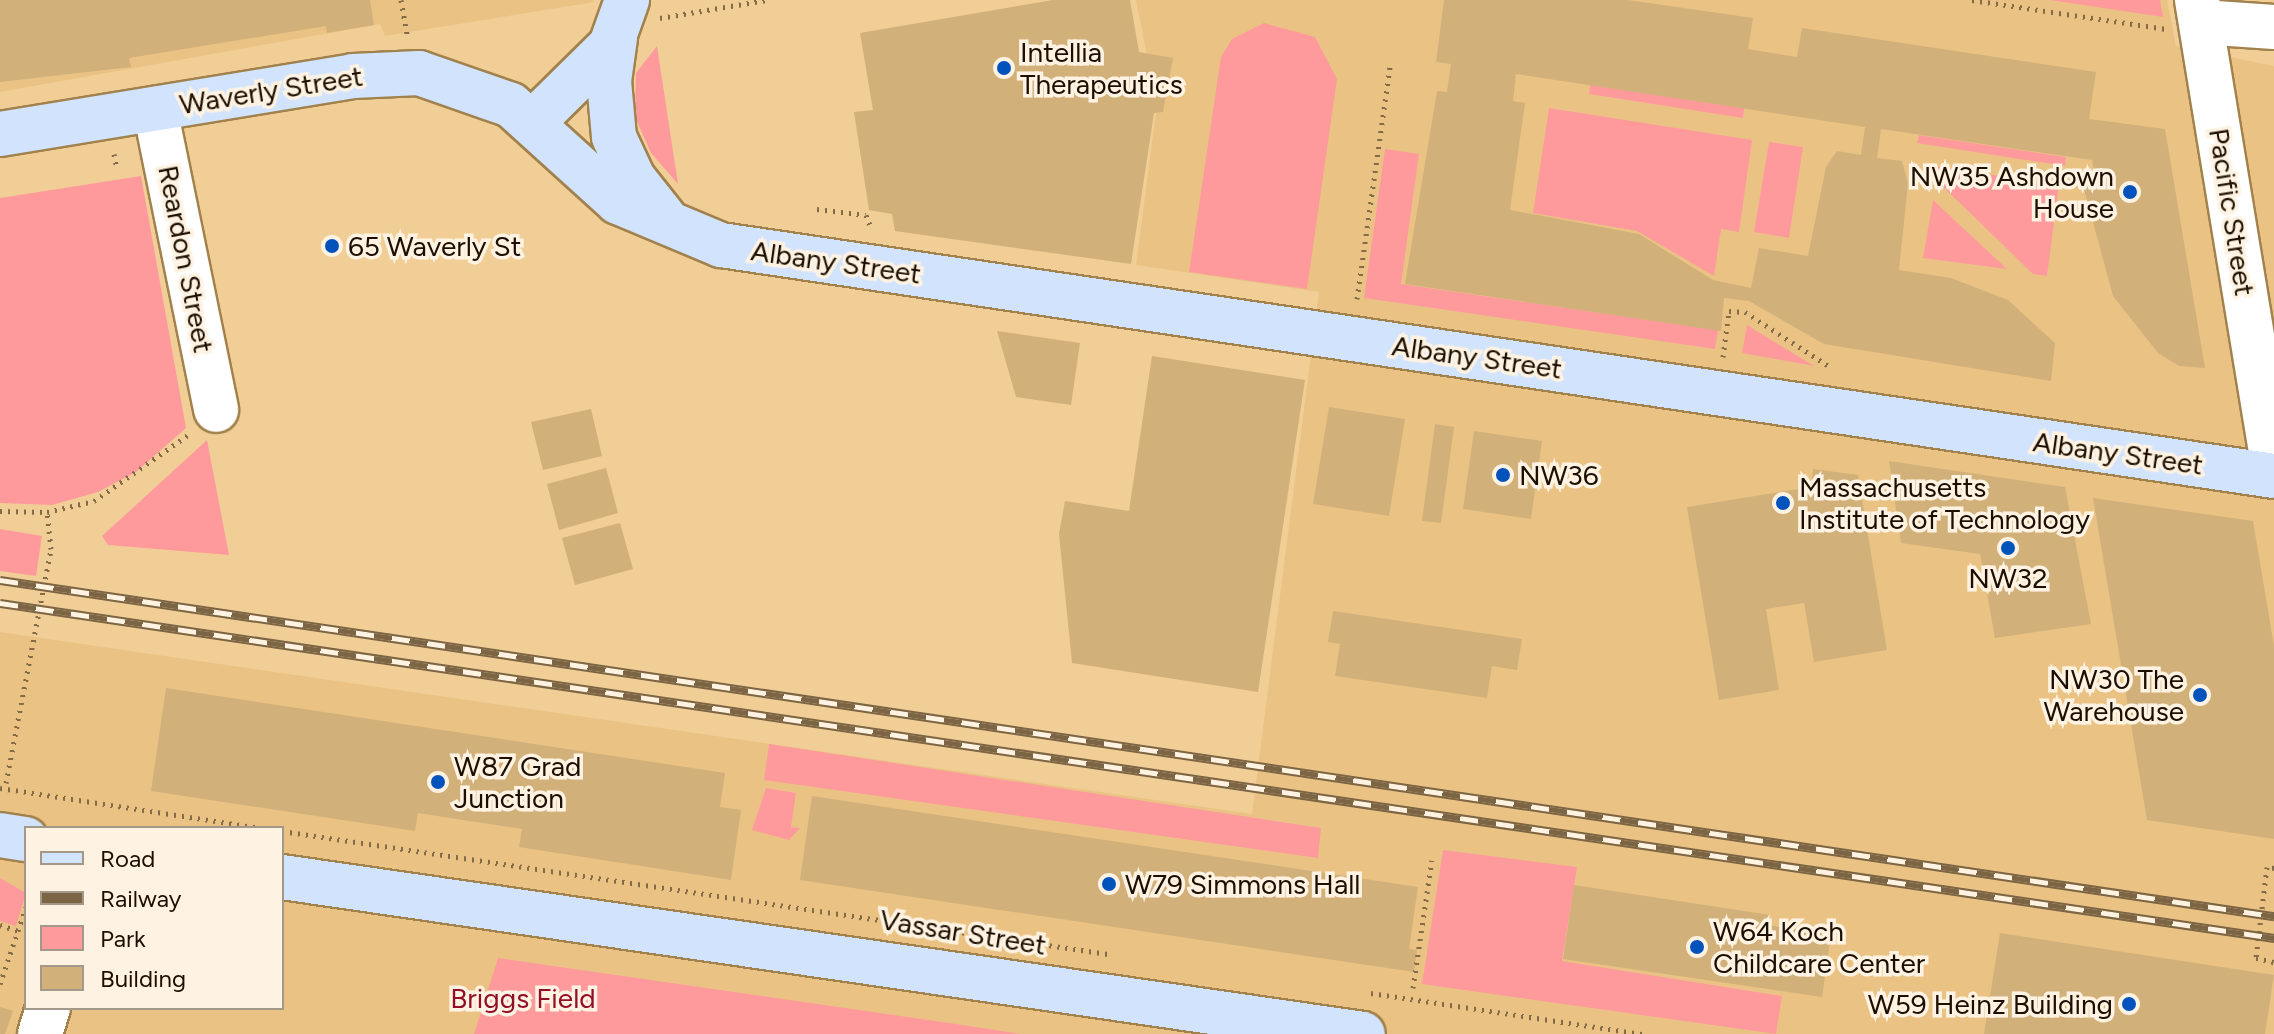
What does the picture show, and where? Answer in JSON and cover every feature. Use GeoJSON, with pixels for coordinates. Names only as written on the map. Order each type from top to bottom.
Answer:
{"type":"FeatureCollection","features":[{"type":"Feature","properties":{"kind":"main road"},"geometry":{"type":"LineString","coordinates":[[534,121],[622,21]]}},
{"type":"Feature","properties":{"kind":"main road"},"geometry":{"type":"LineString","coordinates":[[622,21],[609,109],[617,147],[640,190],[681,232]]}},
{"type":"Feature","properties":{"kind":"main road","name":"Waverly Street"},"geometry":{"type":"LineString","coordinates":[[0,134],[396,72],[461,83],[534,121]]}},
{"type":"Feature","properties":{"kind":"main road","name":"Albany Street"},"geometry":{"type":"LineString","coordinates":[[534,121],[607,195],[681,232],[739,248],[2274,474]]}},
{"type":"Feature","properties":{"kind":"main road"},"geometry":{"type":"LineString","coordinates":[[0,835],[24,839]]}},
{"type":"Feature","properties":{"kind":"main road","name":"Vassar Street"},"geometry":{"type":"LineString","coordinates":[[284,877],[1363,1034]]}},
{"type":"Feature","properties":{"kind":"street"},"geometry":{"type":"LineString","coordinates":[[2199,11],[2274,27]]}},
{"type":"Feature","properties":{"kind":"street","name":"Pacific Street"},"geometry":{"type":"LineString","coordinates":[[2199,11],[2274,474]]}},
{"type":"Feature","properties":{"kind":"street","name":"Reardon Street"},"geometry":{"type":"LineString","coordinates":[[155,109],[216,410]]}},
{"type":"Feature","properties":{"kind":"street"},"geometry":{"type":"LineString","coordinates":[[40,1034],[47,1010]]}},
{"type":"Feature","properties":{"kind":"path"},"geometry":{"type":"LineString","coordinates":[[401,0],[408,40]]}},
{"type":"Feature","properties":{"kind":"path"},"geometry":{"type":"LineString","coordinates":[[622,21],[766,0]]}},
{"type":"Feature","properties":{"kind":"path"},"geometry":{"type":"LineString","coordinates":[[1972,0],[2177,30],[2199,11]]}},
{"type":"Feature","properties":{"kind":"path"},"geometry":{"type":"LineString","coordinates":[[1356,308],[1390,66]]}},
{"type":"Feature","properties":{"kind":"path"},"geometry":{"type":"LineString","coordinates":[[817,209],[866,215],[865,224],[884,227]]}},
{"type":"Feature","properties":{"kind":"path"},"geometry":{"type":"LineString","coordinates":[[1722,363],[1729,311],[1745,312],[1841,374]]}},
{"type":"Feature","properties":{"kind":"path"},"geometry":{"type":"LineString","coordinates":[[0,511],[47,512],[126,485],[216,410]]}},
{"type":"Feature","properties":{"kind":"path"},"geometry":{"type":"LineString","coordinates":[[6,783],[51,549],[47,512]]}},
{"type":"Feature","properties":{"kind":"path"},"geometry":{"type":"LineString","coordinates":[[0,788],[248,826]]}},
{"type":"Feature","properties":{"kind":"path","name":"Vassar Street"},"geometry":{"type":"LineString","coordinates":[[284,831],[1120,955]]}},
{"type":"Feature","properties":{"kind":"path"},"geometry":{"type":"LineString","coordinates":[[1413,988],[1432,860]]}},
{"type":"Feature","properties":{"kind":"path"},"geometry":{"type":"LineString","coordinates":[[2274,868],[2267,867],[2256,958],[2274,962]]}},
{"type":"Feature","properties":{"kind":"path"},"geometry":{"type":"LineString","coordinates":[[0,984],[24,913]]}},
{"type":"Feature","properties":{"kind":"path"},"geometry":{"type":"LineString","coordinates":[[0,925],[18,931]]}},
{"type":"Feature","properties":{"kind":"path"},"geometry":{"type":"LineString","coordinates":[[1354,991],[1397,1000],[1643,1034]]}},
{"type":"Feature","properties":{"kind":"shaded area"},"geometry":{"type":"Polygon","coordinates":[[[0,0],[594,2],[385,36],[380,24],[0,92],[0,0]]]}},
{"type":"Feature","properties":{"kind":"shaded area","name":"Massachusetts Institute of Technology"},"geometry":{"type":"Polygon","coordinates":[[[1136,0],[2167,0],[2176,46],[2274,66],[2274,1034],[0,1034],[0,632],[1252,814],[1319,292],[1136,265],[1157,105],[1136,0]]]}},
{"type":"Feature","properties":{"kind":"green space"},"geometry":{"type":"Polygon","coordinates":[[[2050,0],[2160,0],[2163,17],[2050,0]]]}},
{"type":"Feature","properties":{"kind":"green space"},"geometry":{"type":"Polygon","coordinates":[[[1264,23],[1315,37],[1337,79],[1307,289],[1189,272],[1221,57],[1232,39],[1264,23]]]}},
{"type":"Feature","properties":{"kind":"green space"},"geometry":{"type":"Polygon","coordinates":[[[657,46],[678,184],[651,153],[635,117],[636,73],[657,46]]]}},
{"type":"Feature","properties":{"kind":"green space"},"geometry":{"type":"Polygon","coordinates":[[[1590,85],[1744,108],[1743,118],[1589,94],[1590,85]]]}},
{"type":"Feature","properties":{"kind":"green space"},"geometry":{"type":"Polygon","coordinates":[[[1549,108],[1752,140],[1739,232],[1721,229],[1714,276],[1637,231],[1533,213],[1549,108]]]}},
{"type":"Feature","properties":{"kind":"green space"},"geometry":{"type":"Polygon","coordinates":[[[1919,135],[2066,157],[2065,166],[1917,143],[1919,135]]]}},
{"type":"Feature","properties":{"kind":"green space"},"geometry":{"type":"Polygon","coordinates":[[[1769,142],[1803,147],[1789,238],[1754,232],[1769,142]]]}},
{"type":"Feature","properties":{"kind":"green space"},"geometry":{"type":"Polygon","coordinates":[[[1385,149],[1419,154],[1401,284],[1718,330],[1715,349],[1364,298],[1385,149]]]}},
{"type":"Feature","properties":{"kind":"green space"},"geometry":{"type":"Polygon","coordinates":[[[1935,166],[2059,185],[2047,276],[2033,274],[1933,177],[1935,166]]]}},
{"type":"Feature","properties":{"kind":"green space"},"geometry":{"type":"Polygon","coordinates":[[[141,176],[186,428],[136,472],[98,492],[52,505],[0,503],[0,198],[141,176]]]}},
{"type":"Feature","properties":{"kind":"green space"},"geometry":{"type":"Polygon","coordinates":[[[1933,200],[2007,269],[1923,258],[1933,200]]]}},
{"type":"Feature","properties":{"kind":"green space"},"geometry":{"type":"Polygon","coordinates":[[[1747,325],[1814,366],[1742,353],[1747,325]]]}},
{"type":"Feature","properties":{"kind":"green space"},"geometry":{"type":"Polygon","coordinates":[[[207,440],[229,555],[108,545],[102,536],[207,440]]]}},
{"type":"Feature","properties":{"kind":"green space"},"geometry":{"type":"Polygon","coordinates":[[[0,529],[42,536],[36,576],[0,571],[0,529]]]}},
{"type":"Feature","properties":{"kind":"green space"},"geometry":{"type":"Polygon","coordinates":[[[769,744],[1321,828],[1318,858],[764,780],[769,744]]]}},
{"type":"Feature","properties":{"kind":"green space"},"geometry":{"type":"Polygon","coordinates":[[[766,788],[796,793],[791,827],[800,828],[789,840],[752,830],[766,788]]]}},
{"type":"Feature","properties":{"kind":"green space"},"geometry":{"type":"Polygon","coordinates":[[[1443,850],[1577,867],[1562,961],[1782,996],[1776,1034],[1422,984],[1443,850]]]}},
{"type":"Feature","properties":{"kind":"green space"},"geometry":{"type":"Polygon","coordinates":[[[0,878],[24,892],[24,900],[16,926],[0,921],[0,878]]]}},
{"type":"Feature","properties":{"kind":"green space","name":"Briggs Field"},"geometry":{"type":"Polygon","coordinates":[[[498,958],[956,1024],[1022,1034],[474,1034],[498,958]]]}},
{"type":"Feature","properties":{"kind":"building"},"geometry":{"type":"Polygon","coordinates":[[[0,0],[370,0],[374,25],[327,33],[326,26],[129,58],[131,67],[0,82],[0,0]]]}},
{"type":"Feature","properties":{"kind":"building"},"geometry":{"type":"Polygon","coordinates":[[[1053,0],[1130,0],[1139,52],[1173,58],[1163,112],[1154,113],[1131,264],[895,231],[892,214],[869,210],[854,112],[873,110],[860,33],[1053,0]]]}},
{"type":"Feature","properties":{"kind":"building","name":"NW35 Ashdown House"},"geometry":{"type":"Polygon","coordinates":[[[1444,0],[1628,0],[1753,18],[1748,49],[1797,57],[1802,28],[2096,72],[2089,119],[2165,129],[2205,368],[2179,366],[2158,353],[2113,296],[2083,185],[2096,183],[2092,160],[1881,129],[1877,158],[1902,161],[1908,183],[1899,270],[1951,278],[2008,300],[2055,343],[2051,381],[1824,344],[1749,301],[1724,298],[1721,331],[1405,284],[1437,91],[1447,92],[1451,64],[1436,62],[1444,0]],[[1516,74],[1513,101],[1525,103],[1510,210],[1639,234],[1713,280],[1751,288],[1759,248],[1808,256],[1826,167],[1837,151],[1861,155],[1865,127],[1516,74]]]}},
{"type":"Feature","properties":{"kind":"building"},"geometry":{"type":"Polygon","coordinates":[[[997,331],[1080,343],[1071,405],[1016,397],[997,331]]]}},
{"type":"Feature","properties":{"kind":"building"},"geometry":{"type":"Polygon","coordinates":[[[1152,356],[1305,380],[1258,692],[1072,663],[1059,534],[1065,501],[1129,511],[1152,356]]]}},
{"type":"Feature","properties":{"kind":"building"},"geometry":{"type":"Polygon","coordinates":[[[1329,407],[1405,419],[1389,516],[1313,504],[1329,407]]]}},
{"type":"Feature","properties":{"kind":"building"},"geometry":{"type":"Polygon","coordinates":[[[591,409],[602,456],[543,470],[531,422],[591,409]]]}},
{"type":"Feature","properties":{"kind":"building"},"geometry":{"type":"Polygon","coordinates":[[[1435,424],[1454,427],[1441,523],[1422,521],[1435,424]]]}},
{"type":"Feature","properties":{"kind":"building","name":"NW36"},"geometry":{"type":"Polygon","coordinates":[[[1474,431],[1542,441],[1531,519],[1463,509],[1474,431]]]}},
{"type":"Feature","properties":{"kind":"building","name":"NW32"},"geometry":{"type":"Polygon","coordinates":[[[1889,461],[2065,487],[2091,624],[1995,638],[1980,554],[1901,543],[1889,461]]]}},
{"type":"Feature","properties":{"kind":"building"},"geometry":{"type":"Polygon","coordinates":[[[606,468],[618,513],[559,530],[547,484],[606,468]]]}},
{"type":"Feature","properties":{"kind":"building"},"geometry":{"type":"Polygon","coordinates":[[[1813,469],[1858,475],[1887,650],[1814,662],[1804,603],[1766,609],[1779,690],[1719,700],[1687,507],[1811,487],[1813,469]]]}},
{"type":"Feature","properties":{"kind":"building","name":"NW30 The Warehouse"},"geometry":{"type":"Polygon","coordinates":[[[2093,498],[2253,521],[2274,646],[2274,839],[2147,820],[2093,498]]]}},
{"type":"Feature","properties":{"kind":"building"},"geometry":{"type":"Polygon","coordinates":[[[620,523],[633,569],[575,585],[562,538],[620,523]]]}},
{"type":"Feature","properties":{"kind":"building"},"geometry":{"type":"Polygon","coordinates":[[[1333,611],[1522,639],[1517,670],[1492,666],[1487,698],[1335,676],[1340,644],[1328,642],[1333,611]]]}},
{"type":"Feature","properties":{"kind":"building","name":"W87 Grad Junction"},"geometry":{"type":"Polygon","coordinates":[[[166,688],[725,773],[720,807],[741,810],[731,880],[519,847],[522,829],[418,813],[415,831],[151,791],[166,688]]]}},
{"type":"Feature","properties":{"kind":"building","name":"W79 Simmons Hall"},"geometry":{"type":"Polygon","coordinates":[[[812,796],[1418,887],[1409,949],[1417,950],[1414,972],[800,880],[812,796]]]}},
{"type":"Feature","properties":{"kind":"building","name":"W64 Koch Childcare Center"},"geometry":{"type":"Polygon","coordinates":[[[1574,885],[1770,915],[1768,925],[1831,935],[1822,997],[1563,959],[1574,885]]]}},
{"type":"Feature","properties":{"kind":"building","name":"W59 Heinz Building"},"geometry":{"type":"Polygon","coordinates":[[[2000,933],[2274,975],[2265,1034],[1984,1034],[2000,933]]]}},
{"type":"Feature","properties":{"kind":"building"},"geometry":{"type":"Polygon","coordinates":[[[0,1007],[13,1011],[5,1034],[0,1034],[0,1007]]]}},
{"type":"Feature","properties":{"kind":"railway"},"geometry":{"type":"LineString","coordinates":[[0,580],[2274,916]]}},
{"type":"Feature","properties":{"kind":"railway"},"geometry":{"type":"LineString","coordinates":[[0,603],[2274,938]]}},
{"type":"Feature","properties":{"kind":"place","name":"Intellia Therapeutics"},"geometry":{"type":"Point","coordinates":[1004,68]}},
{"type":"Feature","properties":{"kind":"place","name":"NW35 Ashdown House"},"geometry":{"type":"Point","coordinates":[2130,192]}},
{"type":"Feature","properties":{"kind":"place","name":"65 Waverly St"},"geometry":{"type":"Point","coordinates":[332,246]}},
{"type":"Feature","properties":{"kind":"place","name":"NW36"},"geometry":{"type":"Point","coordinates":[1503,475]}},
{"type":"Feature","properties":{"kind":"place","name":"Massachusetts Institute of Technology"},"geometry":{"type":"Point","coordinates":[1783,503]}},
{"type":"Feature","properties":{"kind":"place","name":"NW32"},"geometry":{"type":"Point","coordinates":[2008,548]}},
{"type":"Feature","properties":{"kind":"place","name":"NW30 The Warehouse"},"geometry":{"type":"Point","coordinates":[2200,695]}},
{"type":"Feature","properties":{"kind":"place","name":"W87 Grad Junction"},"geometry":{"type":"Point","coordinates":[438,782]}},
{"type":"Feature","properties":{"kind":"place","name":"W79 Simmons Hall"},"geometry":{"type":"Point","coordinates":[1109,884]}},
{"type":"Feature","properties":{"kind":"place","name":"W64 Koch Childcare Center"},"geometry":{"type":"Point","coordinates":[1697,947]}},
{"type":"Feature","properties":{"kind":"place","name":"W59 Heinz Building"},"geometry":{"type":"Point","coordinates":[2129,1004]}}]}
